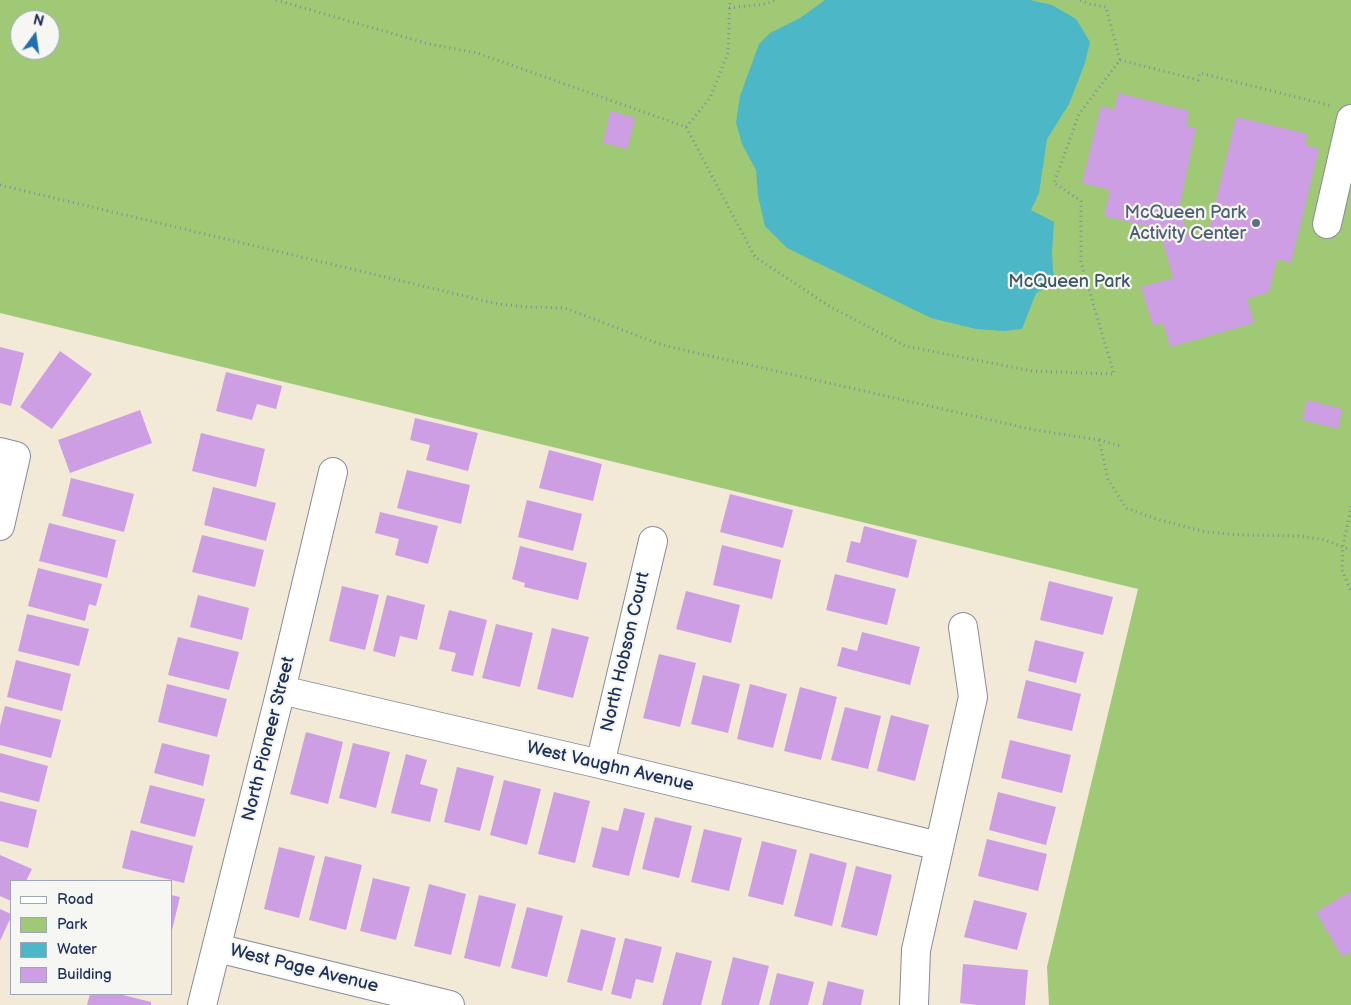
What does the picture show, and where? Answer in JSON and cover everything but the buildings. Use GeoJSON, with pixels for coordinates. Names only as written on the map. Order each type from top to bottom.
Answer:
{"type":"FeatureCollection","features":[{"type":"Feature","properties":{"kind":"street"},"geometry":{"type":"LineString","coordinates":[[1326,224],[1342,112]]}},
{"type":"Feature","properties":{"kind":"street"},"geometry":{"type":"LineString","coordinates":[[0,526],[8,454]]}},
{"type":"Feature","properties":{"kind":"street","name":"North Pioneer Street"},"geometry":{"type":"LineString","coordinates":[[202,1005],[281,690],[333,472]]}},
{"type":"Feature","properties":{"kind":"street","name":"North Hobson Court"},"geometry":{"type":"LineString","coordinates":[[600,764],[653,541]]}},
{"type":"Feature","properties":{"kind":"street"},"geometry":{"type":"LineString","coordinates":[[914,1005],[916,950],[973,697],[962,627]]}},
{"type":"Feature","properties":{"kind":"street","name":"West Vaughn Avenue"},"geometry":{"type":"LineString","coordinates":[[281,690],[600,764],[939,846]]}},
{"type":"Feature","properties":{"kind":"street","name":"West Page Avenue"},"geometry":{"type":"LineString","coordinates":[[216,948],[450,1005]]}},
{"type":"Feature","properties":{"kind":"path"},"geometry":{"type":"LineString","coordinates":[[276,0],[429,44],[477,53],[686,127],[755,257],[829,306],[904,346],[1032,370],[1114,374],[1081,262],[1081,201],[1054,183],[1078,114],[1120,60]]}},
{"type":"Feature","properties":{"kind":"path"},"geometry":{"type":"LineString","coordinates":[[686,127],[710,98],[728,53],[730,0]]}},
{"type":"Feature","properties":{"kind":"path"},"geometry":{"type":"LineString","coordinates":[[730,8],[766,4],[776,0]]}},
{"type":"Feature","properties":{"kind":"path"},"geometry":{"type":"LineString","coordinates":[[1080,0],[1106,7],[1120,60]]}},
{"type":"Feature","properties":{"kind":"path"},"geometry":{"type":"LineString","coordinates":[[1120,60],[1198,80],[1200,73],[1342,112]]}},
{"type":"Feature","properties":{"kind":"path"},"geometry":{"type":"LineString","coordinates":[[0,185],[498,304],[565,308],[662,345],[1034,430],[1100,440],[1120,446]]}},
{"type":"Feature","properties":{"kind":"path"},"geometry":{"type":"LineString","coordinates":[[1100,440],[1108,479],[1126,508],[1156,519],[1206,532],[1241,535],[1300,536],[1325,540],[1351,550]]}},
{"type":"Feature","properties":{"kind":"path"},"geometry":{"type":"LineString","coordinates":[[1351,506],[1342,546],[1342,570],[1351,592]]}},
{"type":"Feature","properties":{"kind":"green space","name":"McQueen Park"},"geometry":{"type":"Polygon","coordinates":[[[0,0],[1351,0],[1351,1005],[1049,1005],[1047,967],[1138,589],[0,313],[0,0]]]}},
{"type":"Feature","properties":{"kind":"water"},"geometry":{"type":"Polygon","coordinates":[[[825,0],[1030,0],[1052,5],[1076,19],[1090,42],[1085,63],[1069,104],[1047,139],[1039,193],[1031,210],[1054,222],[1053,272],[1059,282],[1036,293],[1022,329],[1004,331],[976,329],[931,318],[787,248],[765,226],[758,196],[756,170],[742,144],[736,123],[740,96],[759,44],[770,33],[800,18],[825,0]]]}},
{"type":"Feature","properties":{"kind":"place","name":"McQueen Park Activity Center"},"geometry":{"type":"Point","coordinates":[1256,223]}}]}
